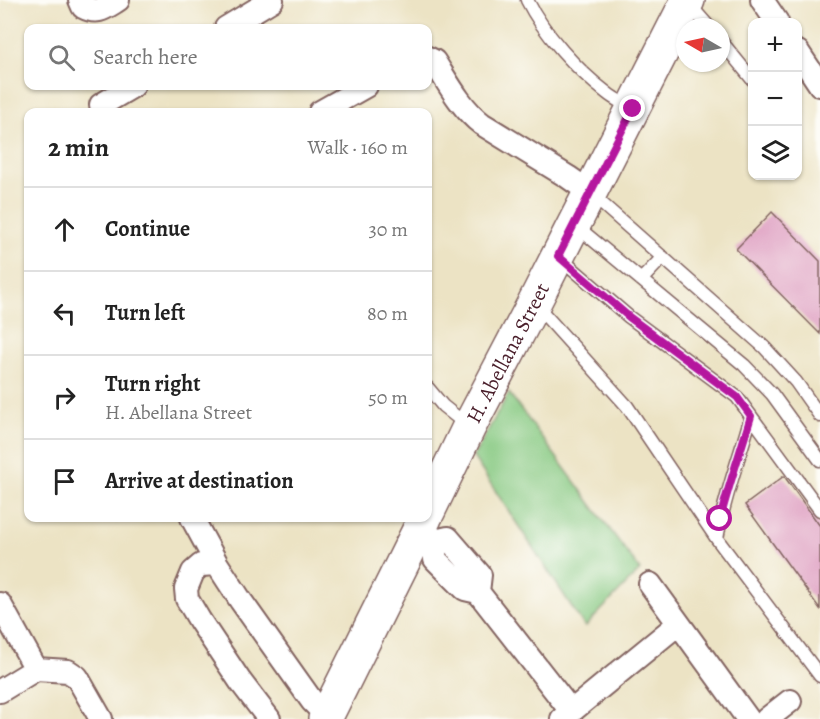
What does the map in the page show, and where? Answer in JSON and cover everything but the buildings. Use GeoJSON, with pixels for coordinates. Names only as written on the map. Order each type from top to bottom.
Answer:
{"type":"FeatureCollection","features":[{"type":"Feature","properties":{"kind":"main road","name":"H. Abellana Street"},"geometry":{"type":"LineString","coordinates":[[432,512],[469,427],[688,1]]}},
{"type":"Feature","properties":{"kind":"main road","name":"H. Abellana Street"},"geometry":{"type":"LineString","coordinates":[[326,717],[427,524]]}},
{"type":"Feature","properties":{"kind":"street"},"geometry":{"type":"LineString","coordinates":[[81,0],[82,7],[90,11],[99,11],[118,0]]}},
{"type":"Feature","properties":{"kind":"street"},"geometry":{"type":"LineString","coordinates":[[233,24],[272,0]]}},
{"type":"Feature","properties":{"kind":"street"},"geometry":{"type":"LineString","coordinates":[[762,0],[774,18]]}},
{"type":"Feature","properties":{"kind":"street"},"geometry":{"type":"LineString","coordinates":[[802,58],[820,85]]}},
{"type":"Feature","properties":{"kind":"street"},"geometry":{"type":"LineString","coordinates":[[432,61],[474,118],[591,193]]}},
{"type":"Feature","properties":{"kind":"street"},"geometry":{"type":"LineString","coordinates":[[101,105],[126,90]]}},
{"type":"Feature","properties":{"kind":"street"},"geometry":{"type":"LineString","coordinates":[[327,108],[359,90]]}},
{"type":"Feature","properties":{"kind":"street"},"geometry":{"type":"LineString","coordinates":[[194,522],[241,601],[312,701],[326,717]]}},
{"type":"Feature","properties":{"kind":"street"},"geometry":{"type":"LineString","coordinates":[[427,524],[448,538],[480,575],[478,592],[566,715],[678,624]]}},
{"type":"Feature","properties":{"kind":"street"},"geometry":{"type":"LineString","coordinates":[[217,564],[201,565],[193,572],[186,590],[187,599],[240,681],[269,719]]}},
{"type":"Feature","properties":{"kind":"street"},"geometry":{"type":"LineString","coordinates":[[650,584],[748,719]]}},
{"type":"Feature","properties":{"kind":"street"},"geometry":{"type":"LineString","coordinates":[[0,604],[36,669]]}},
{"type":"Feature","properties":{"kind":"street"},"geometry":{"type":"LineString","coordinates":[[0,691],[36,669],[68,671],[77,677],[101,719]]}},
{"type":"Feature","properties":{"kind":"street"},"geometry":{"type":"LineString","coordinates":[[767,719],[790,701]]}},
{"type":"Feature","properties":{"kind":"lane"},"geometry":{"type":"LineString","coordinates":[[528,0],[534,14],[571,61],[608,94],[633,109]]}},
{"type":"Feature","properties":{"kind":"lane"},"geometry":{"type":"LineString","coordinates":[[688,1],[702,18]]}},
{"type":"Feature","properties":{"kind":"lane"},"geometry":{"type":"LineString","coordinates":[[730,52],[748,73]]}},
{"type":"Feature","properties":{"kind":"lane"},"geometry":{"type":"LineString","coordinates":[[591,193],[764,347],[796,382],[820,416]]}},
{"type":"Feature","properties":{"kind":"lane"},"geometry":{"type":"LineString","coordinates":[[574,225],[744,365],[772,394],[818,453]]}},
{"type":"Feature","properties":{"kind":"lane"},"geometry":{"type":"LineString","coordinates":[[558,256],[629,317],[737,397],[820,510]]}},
{"type":"Feature","properties":{"kind":"lane"},"geometry":{"type":"LineString","coordinates":[[642,279],[663,257]]}},
{"type":"Feature","properties":{"kind":"lane"},"geometry":{"type":"LineString","coordinates":[[534,303],[627,406],[717,539],[820,676]]}},
{"type":"Feature","properties":{"kind":"lane"},"geometry":{"type":"LineString","coordinates":[[432,393],[442,406],[469,427]]}},
{"type":"Feature","properties":{"kind":"lane"},"geometry":{"type":"LineString","coordinates":[[717,539],[728,488],[751,416]]}},
{"type":"Feature","properties":{"kind":"green space"},"geometry":{"type":"Polygon","coordinates":[[[509,393],[640,570],[585,627],[473,457],[509,393]]]}},
{"type":"Feature","properties":{"kind":"route"},"geometry":{"type":"LineString","coordinates":[[633,109],[558,256],[629,317],[737,397],[751,416],[720,519]]}}]}
